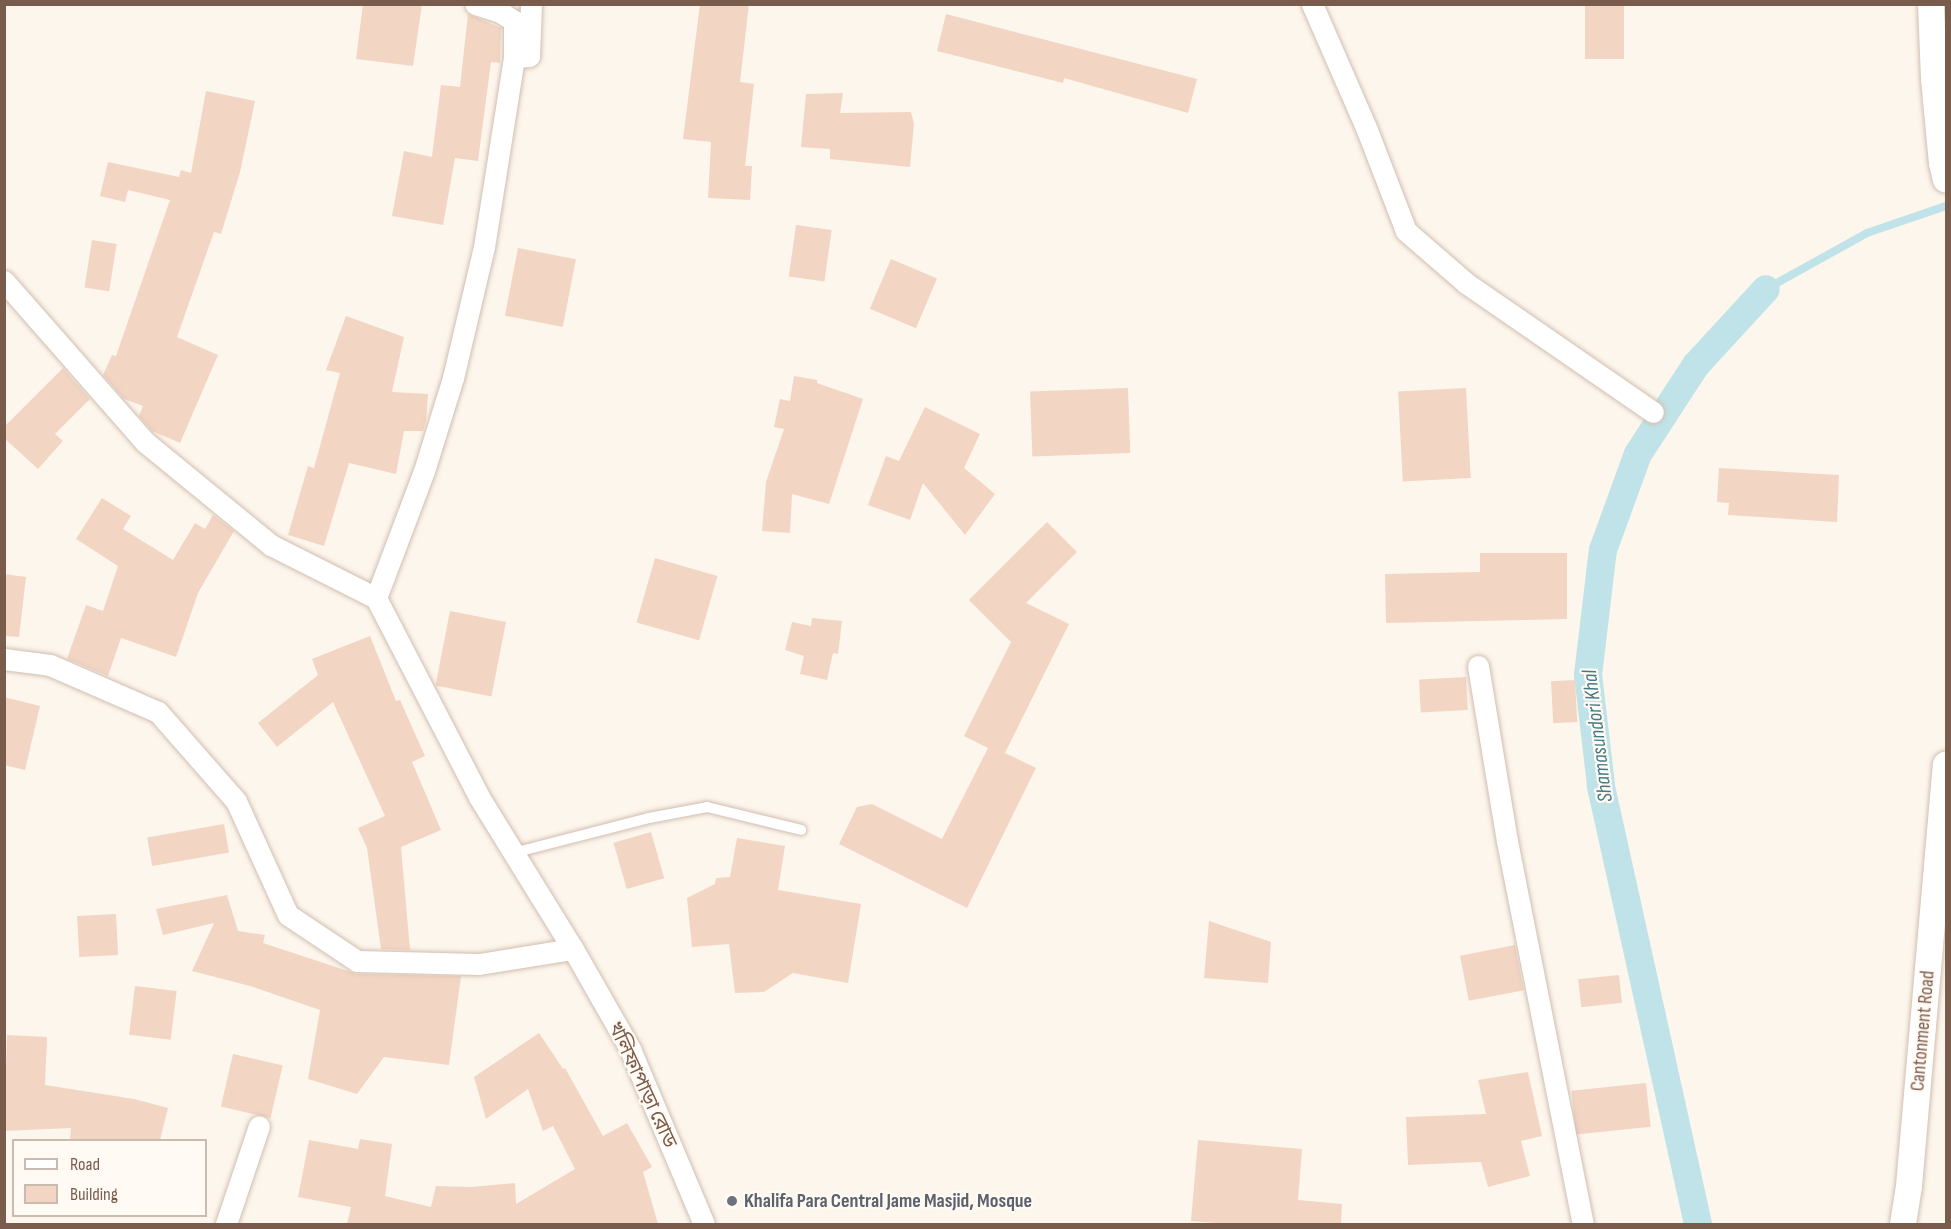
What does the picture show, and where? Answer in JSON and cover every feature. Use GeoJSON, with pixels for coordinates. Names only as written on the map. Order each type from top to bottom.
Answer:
{"type":"FeatureCollection","features":[{"type":"Feature","properties":{"kind":"street"},"geometry":{"type":"LineString","coordinates":[[4,281],[145,442],[271,545],[376,598],[424,471],[453,378],[484,247],[514,57],[514,21],[500,12],[475,4]]}},
{"type":"Feature","properties":{"kind":"street"},"geometry":{"type":"LineString","coordinates":[[514,57],[529,56],[531,4]]}},
{"type":"Feature","properties":{"kind":"street"},"geometry":{"type":"LineString","coordinates":[[1312,4],[1367,130],[1406,231],[1466,283],[1653,412]]}},
{"type":"Feature","properties":{"kind":"street"},"geometry":{"type":"LineString","coordinates":[[1931,4],[1944,172]]}},
{"type":"Feature","properties":{"kind":"street","name":"খলিফাপাড়া রোড"},"geometry":{"type":"LineString","coordinates":[[376,598],[479,797],[573,949],[630,1049],[704,1224]]}},
{"type":"Feature","properties":{"kind":"street"},"geometry":{"type":"LineString","coordinates":[[4,659],[50,665],[158,712],[236,801],[288,915],[357,961],[479,964],[573,949]]}},
{"type":"Feature","properties":{"kind":"street"},"geometry":{"type":"LineString","coordinates":[[1478,666],[1507,841],[1583,1224]]}},
{"type":"Feature","properties":{"kind":"street","name":"Cantonment Road"},"geometry":{"type":"LineString","coordinates":[[1903,1224],[1910,1186],[1947,765]]}},
{"type":"Feature","properties":{"kind":"street"},"geometry":{"type":"LineString","coordinates":[[226,1224],[259,1126]]}},
{"type":"Feature","properties":{"kind":"lane"},"geometry":{"type":"LineString","coordinates":[[513,853],[649,818],[707,807],[801,830]]}},
{"type":"Feature","properties":{"kind":"building"},"geometry":{"type":"Polygon","coordinates":[[[363,4],[422,4],[413,66],[356,59],[363,4]]]}},
{"type":"Feature","properties":{"kind":"building"},"geometry":{"type":"Polygon","coordinates":[[[700,4],[749,4],[740,82],[754,84],[745,166],[752,166],[750,200],[708,198],[711,142],[683,139],[700,4]]]}},
{"type":"Feature","properties":{"kind":"building"},"geometry":{"type":"Polygon","coordinates":[[[1585,4],[1624,4],[1624,59],[1585,59],[1585,4]]]}},
{"type":"Feature","properties":{"kind":"building"},"geometry":{"type":"Polygon","coordinates":[[[468,14],[501,28],[500,63],[491,62],[478,161],[455,158],[443,225],[392,216],[404,151],[432,157],[441,85],[460,87],[468,14]]]}},
{"type":"Feature","properties":{"kind":"building"},"geometry":{"type":"Polygon","coordinates":[[[946,14],[1197,79],[1188,113],[1064,78],[1063,83],[937,51],[946,14]]]}},
{"type":"Feature","properties":{"kind":"building"},"geometry":{"type":"Polygon","coordinates":[[[206,91],[255,101],[240,172],[221,234],[214,232],[177,337],[218,355],[180,443],[152,431],[139,416],[143,406],[124,399],[103,375],[112,355],[116,356],[170,200],[128,190],[125,202],[100,196],[108,162],[179,177],[181,170],[191,173],[206,91]]]}},
{"type":"Feature","properties":{"kind":"building"},"geometry":{"type":"Polygon","coordinates":[[[843,93],[840,113],[911,112],[914,124],[910,167],[830,159],[830,149],[801,147],[806,94],[843,93]]]}},
{"type":"Feature","properties":{"kind":"building"},"geometry":{"type":"Polygon","coordinates":[[[796,225],[832,230],[824,282],[789,276],[796,225]]]}},
{"type":"Feature","properties":{"kind":"building"},"geometry":{"type":"Polygon","coordinates":[[[92,240],[117,244],[109,291],[84,287],[92,240]]]}},
{"type":"Feature","properties":{"kind":"building"},"geometry":{"type":"Polygon","coordinates":[[[518,248],[576,259],[563,327],[505,316],[518,248]]]}},
{"type":"Feature","properties":{"kind":"building"},"geometry":{"type":"Polygon","coordinates":[[[891,259],[937,279],[916,328],[870,309],[891,259]]]}},
{"type":"Feature","properties":{"kind":"building"},"geometry":{"type":"Polygon","coordinates":[[[346,316],[404,337],[392,392],[428,394],[426,421],[423,431],[404,431],[396,474],[349,463],[324,546],[288,535],[308,466],[314,468],[340,373],[326,370],[346,316]]]}},
{"type":"Feature","properties":{"kind":"building"},"geometry":{"type":"Polygon","coordinates":[[[63,368],[90,399],[55,434],[63,441],[38,469],[4,438],[4,427],[63,368]]]}},
{"type":"Feature","properties":{"kind":"building"},"geometry":{"type":"Polygon","coordinates":[[[794,376],[817,380],[817,383],[863,399],[829,504],[792,494],[790,533],[762,531],[766,482],[784,429],[774,427],[780,399],[790,401],[794,376]]]}},
{"type":"Feature","properties":{"kind":"building"},"geometry":{"type":"Polygon","coordinates":[[[1128,388],[1130,453],[1032,456],[1030,391],[1128,388]]]}},
{"type":"Feature","properties":{"kind":"building"},"geometry":{"type":"Polygon","coordinates":[[[1466,388],[1471,478],[1403,481],[1398,392],[1466,388]]]}},
{"type":"Feature","properties":{"kind":"building"},"geometry":{"type":"Polygon","coordinates":[[[925,407],[980,434],[964,468],[995,494],[965,535],[923,483],[910,520],[868,505],[886,456],[899,461],[925,407]]]}},
{"type":"Feature","properties":{"kind":"building"},"geometry":{"type":"Polygon","coordinates":[[[1719,468],[1839,475],[1837,522],[1728,515],[1729,503],[1717,502],[1719,468]]]}},
{"type":"Feature","properties":{"kind":"building"},"geometry":{"type":"Polygon","coordinates":[[[102,498],[131,516],[123,529],[173,560],[195,523],[205,529],[213,515],[234,531],[198,593],[176,657],[121,638],[108,676],[67,659],[86,605],[103,611],[118,566],[76,539],[102,498]]]}},
{"type":"Feature","properties":{"kind":"building"},"geometry":{"type":"Polygon","coordinates":[[[1047,522],[1077,552],[1026,603],[1069,624],[1005,753],[1036,768],[967,908],[839,844],[857,807],[872,804],[942,839],[988,748],[964,736],[1011,642],[969,600],[1047,522]]]}},
{"type":"Feature","properties":{"kind":"building"},"geometry":{"type":"Polygon","coordinates":[[[1480,553],[1567,553],[1567,619],[1386,623],[1385,574],[1480,572],[1480,553]]]}},
{"type":"Feature","properties":{"kind":"building"},"geometry":{"type":"Polygon","coordinates":[[[655,558],[717,576],[699,640],[637,622],[655,558]]]}},
{"type":"Feature","properties":{"kind":"building"},"geometry":{"type":"Polygon","coordinates":[[[4,574],[26,577],[19,637],[4,636],[4,574]]]}},
{"type":"Feature","properties":{"kind":"building"},"geometry":{"type":"Polygon","coordinates":[[[450,611],[506,622],[491,696],[435,686],[450,611]]]}},
{"type":"Feature","properties":{"kind":"building"},"geometry":{"type":"Polygon","coordinates":[[[812,618],[842,621],[838,654],[833,653],[827,680],[800,674],[804,656],[785,650],[792,622],[811,626],[812,618]]]}},
{"type":"Feature","properties":{"kind":"building"},"geometry":{"type":"Polygon","coordinates":[[[370,636],[396,701],[400,700],[425,756],[412,762],[441,830],[401,847],[410,950],[381,949],[367,848],[358,828],[385,816],[333,702],[277,747],[258,723],[318,675],[312,659],[370,636]]]}},
{"type":"Feature","properties":{"kind":"building"},"geometry":{"type":"Polygon","coordinates":[[[1466,677],[1468,710],[1421,712],[1419,679],[1466,677]]]}},
{"type":"Feature","properties":{"kind":"building"},"geometry":{"type":"Polygon","coordinates":[[[1575,680],[1577,722],[1553,723],[1551,681],[1575,680]]]}},
{"type":"Feature","properties":{"kind":"building"},"geometry":{"type":"Polygon","coordinates":[[[4,697],[40,706],[25,770],[4,765],[4,697]]]}},
{"type":"Feature","properties":{"kind":"building"},"geometry":{"type":"Polygon","coordinates":[[[224,824],[229,853],[152,866],[147,838],[224,824]]]}},
{"type":"Feature","properties":{"kind":"building"},"geometry":{"type":"Polygon","coordinates":[[[651,832],[664,878],[627,889],[614,843],[651,832]]]}},
{"type":"Feature","properties":{"kind":"building"},"geometry":{"type":"Polygon","coordinates":[[[737,838],[785,846],[778,890],[861,904],[848,983],[793,973],[764,992],[735,993],[729,944],[692,947],[687,898],[715,884],[716,878],[730,877],[737,838]]]}},
{"type":"Feature","properties":{"kind":"building"},"geometry":{"type":"Polygon","coordinates":[[[227,895],[238,931],[265,935],[263,943],[357,974],[461,976],[449,1065],[384,1057],[357,1094],[308,1079],[320,1010],[250,986],[192,971],[214,923],[163,935],[156,909],[227,895]]]}},
{"type":"Feature","properties":{"kind":"building"},"geometry":{"type":"Polygon","coordinates":[[[116,914],[118,955],[79,957],[77,916],[116,914]]]}},
{"type":"Feature","properties":{"kind":"building"},"geometry":{"type":"Polygon","coordinates":[[[1209,921],[1271,942],[1268,983],[1204,978],[1209,921]]]}},
{"type":"Feature","properties":{"kind":"building"},"geometry":{"type":"Polygon","coordinates":[[[1515,945],[1524,990],[1469,1001],[1460,956],[1515,945]]]}},
{"type":"Feature","properties":{"kind":"building"},"geometry":{"type":"Polygon","coordinates":[[[1619,975],[1622,1003],[1581,1007],[1578,979],[1619,975]]]}},
{"type":"Feature","properties":{"kind":"building"},"geometry":{"type":"Polygon","coordinates":[[[135,986],[177,991],[171,1040],[129,1035],[135,986]]]}},
{"type":"Feature","properties":{"kind":"building"},"geometry":{"type":"Polygon","coordinates":[[[539,1033],[563,1069],[565,1068],[603,1136],[627,1123],[652,1167],[643,1172],[658,1224],[347,1224],[351,1207],[298,1197],[309,1140],[358,1149],[360,1139],[392,1144],[385,1196],[431,1207],[436,1186],[471,1187],[515,1183],[516,1204],[575,1169],[553,1126],[543,1131],[528,1089],[486,1119],[474,1077],[539,1033]]]}},
{"type":"Feature","properties":{"kind":"building"},"geometry":{"type":"Polygon","coordinates":[[[7,1035],[47,1037],[45,1085],[134,1099],[168,1108],[160,1139],[70,1139],[71,1128],[4,1131],[7,1035]]]}},
{"type":"Feature","properties":{"kind":"building"},"geometry":{"type":"Polygon","coordinates":[[[233,1054],[283,1065],[271,1118],[221,1107],[233,1054]]]}},
{"type":"Feature","properties":{"kind":"building"},"geometry":{"type":"Polygon","coordinates":[[[1528,1072],[1542,1136],[1521,1141],[1530,1176],[1488,1187],[1481,1162],[1408,1165],[1406,1117],[1486,1114],[1478,1080],[1528,1072]]]}},
{"type":"Feature","properties":{"kind":"building"},"geometry":{"type":"Polygon","coordinates":[[[1646,1083],[1651,1127],[1576,1135],[1571,1091],[1646,1083]]]}},
{"type":"Feature","properties":{"kind":"building"},"geometry":{"type":"Polygon","coordinates":[[[1198,1140],[1302,1149],[1298,1200],[1342,1204],[1341,1224],[1228,1224],[1191,1221],[1198,1140]]]}},
{"type":"Feature","properties":{"kind":"waterway"},"geometry":{"type":"LineString","coordinates":[[1766,289],[1867,233],[1946,206]]}},
{"type":"Feature","properties":{"kind":"waterway","name":"Shamasundori Khal"},"geometry":{"type":"LineString","coordinates":[[1698,1224],[1601,785],[1588,675],[1603,550],[1638,454],[1696,365],[1766,289]]}},
{"type":"Feature","properties":{"kind":"place","name":"Khalifa Para Central Jame Masjid, Mosque"},"geometry":{"type":"Point","coordinates":[732,1201]}}]}
